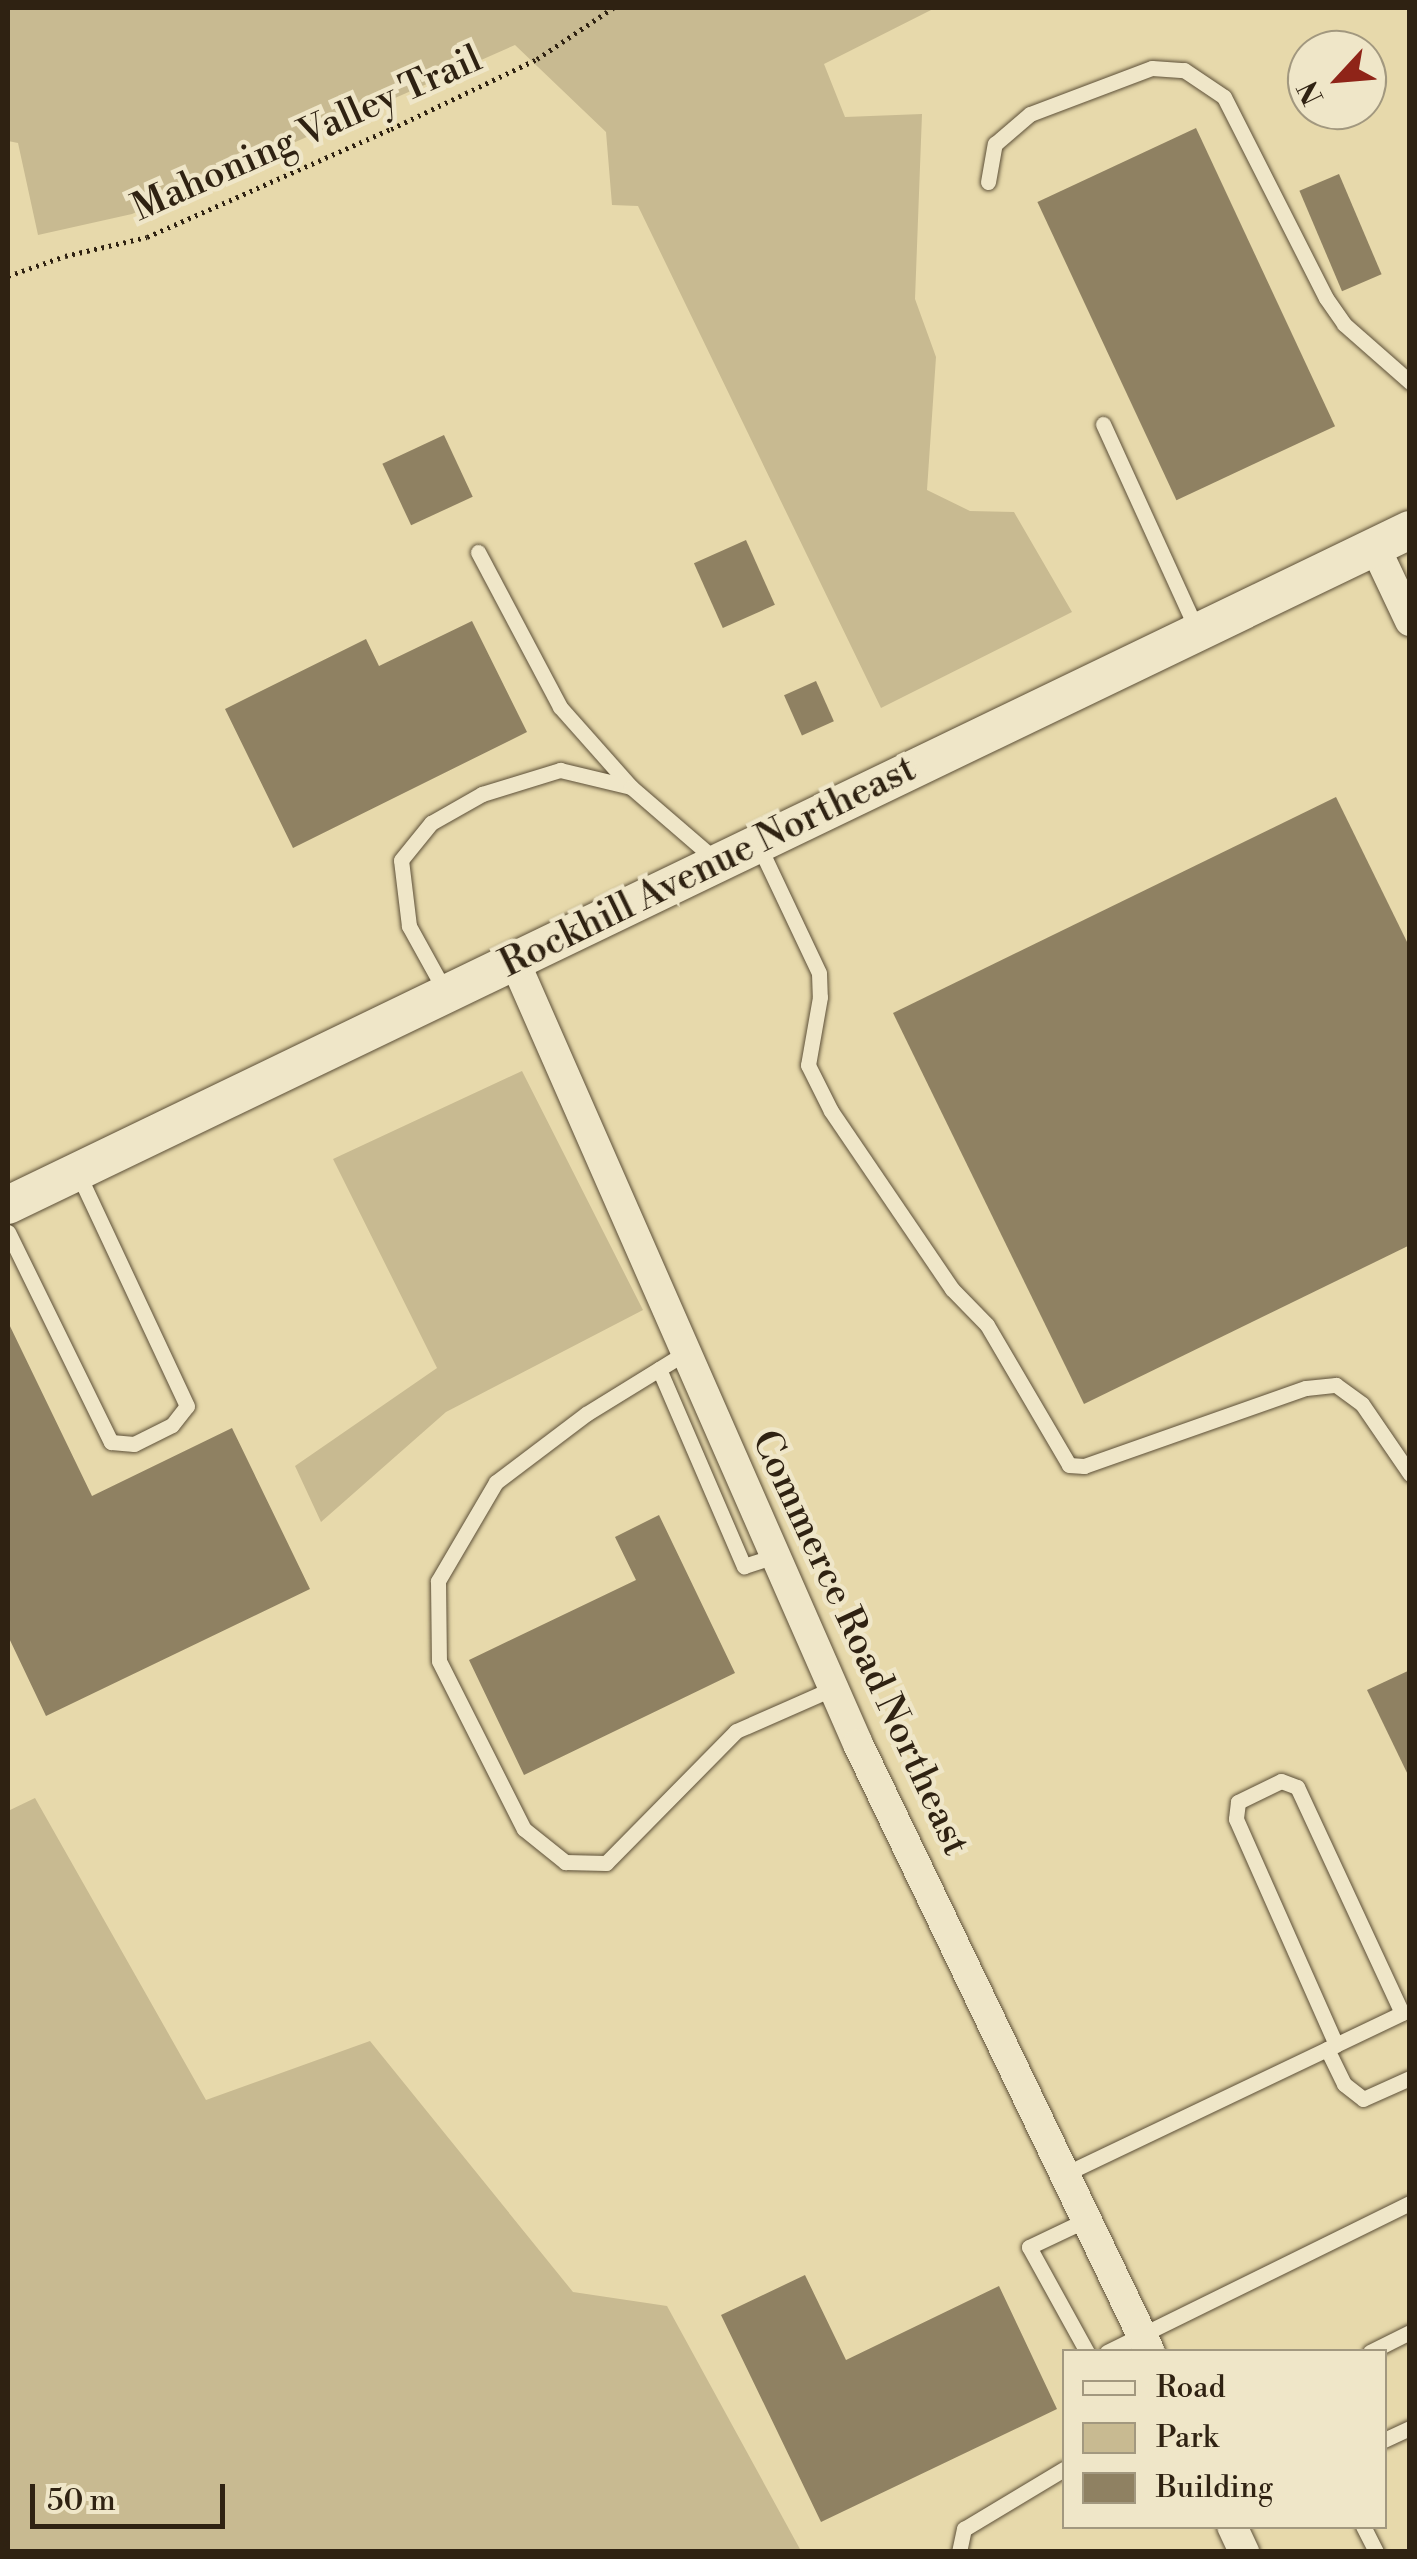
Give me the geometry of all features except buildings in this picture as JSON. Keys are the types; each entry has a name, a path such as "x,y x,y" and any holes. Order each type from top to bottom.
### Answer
{"street":[{"name":"Rockhill Avenue Northeast","path":"8,1206 1410,530"},
{"path":"1374,547 1410,621"},
{"name":"Commerce Road Northeast","path":"514,960 672,1361 775,1556 1146,2343"},
{"path":"1233,2529 1244,2552"}],"lane":[{"path":"988,182 995,144 1030,114 1152,68 1184,70 1224,97 1326,298 1344,324 1410,382"},
{"path":"1103,424 1198,632"},
{"path":"478,552 560,707 631,787 718,862"},
{"path":"446,992 409,926 401,860 430,823 482,794 560,770 631,787"},
{"path":"758,843 818,973 820,997 808,1064 831,1112 952,1288 986,1325 1069,1465 1084,1466 1306,1388 1336,1385 1362,1404 1410,1474"},
{"path":"8,1232 111,1442 134,1444 172,1426 187,1406 77,1172"},
{"path":"672,1361 586,1414 496,1482 438,1581 439,1661 524,1828 564,1862 606,1863 736,1732 834,1688"},
{"path":"1067,2173 1331,2047 1406,2012 1296,1787 1281,1781 1238,1802 1236,1819 1331,2047 1344,2084 1363,2099 1410,2078"},
{"path":"1120,2349 1146,2343 1410,2203"},
{"path":"1084,2349 1028,2247 1088,2219"},
{"path":"1376,2349 1410,2332"},
{"path":"958,2552 964,2528 1062,2470"},
{"path":"1364,2529 1376,2552"}],"path":[{"name":"Mahoning Valley Trail","path":"8,276 65,256 147,237 483,88 537,60 613,8"}],"green space":[{"path":"8,8 935,8 824,64 845,117 922,114 915,299 936,357 927,490 970,511 1014,512 1072,612 881,708 638,206 612,205 606,132 515,45 132,214 38,235 18,143 8,141"},
{"path":"522,1071 643,1310 446,1412 321,1522 295,1466 437,1368 333,1159"},
{"path":"35,1798 206,2100 370,2041 573,2292 667,2306 801,2551 8,2551 8,1811"}]}
